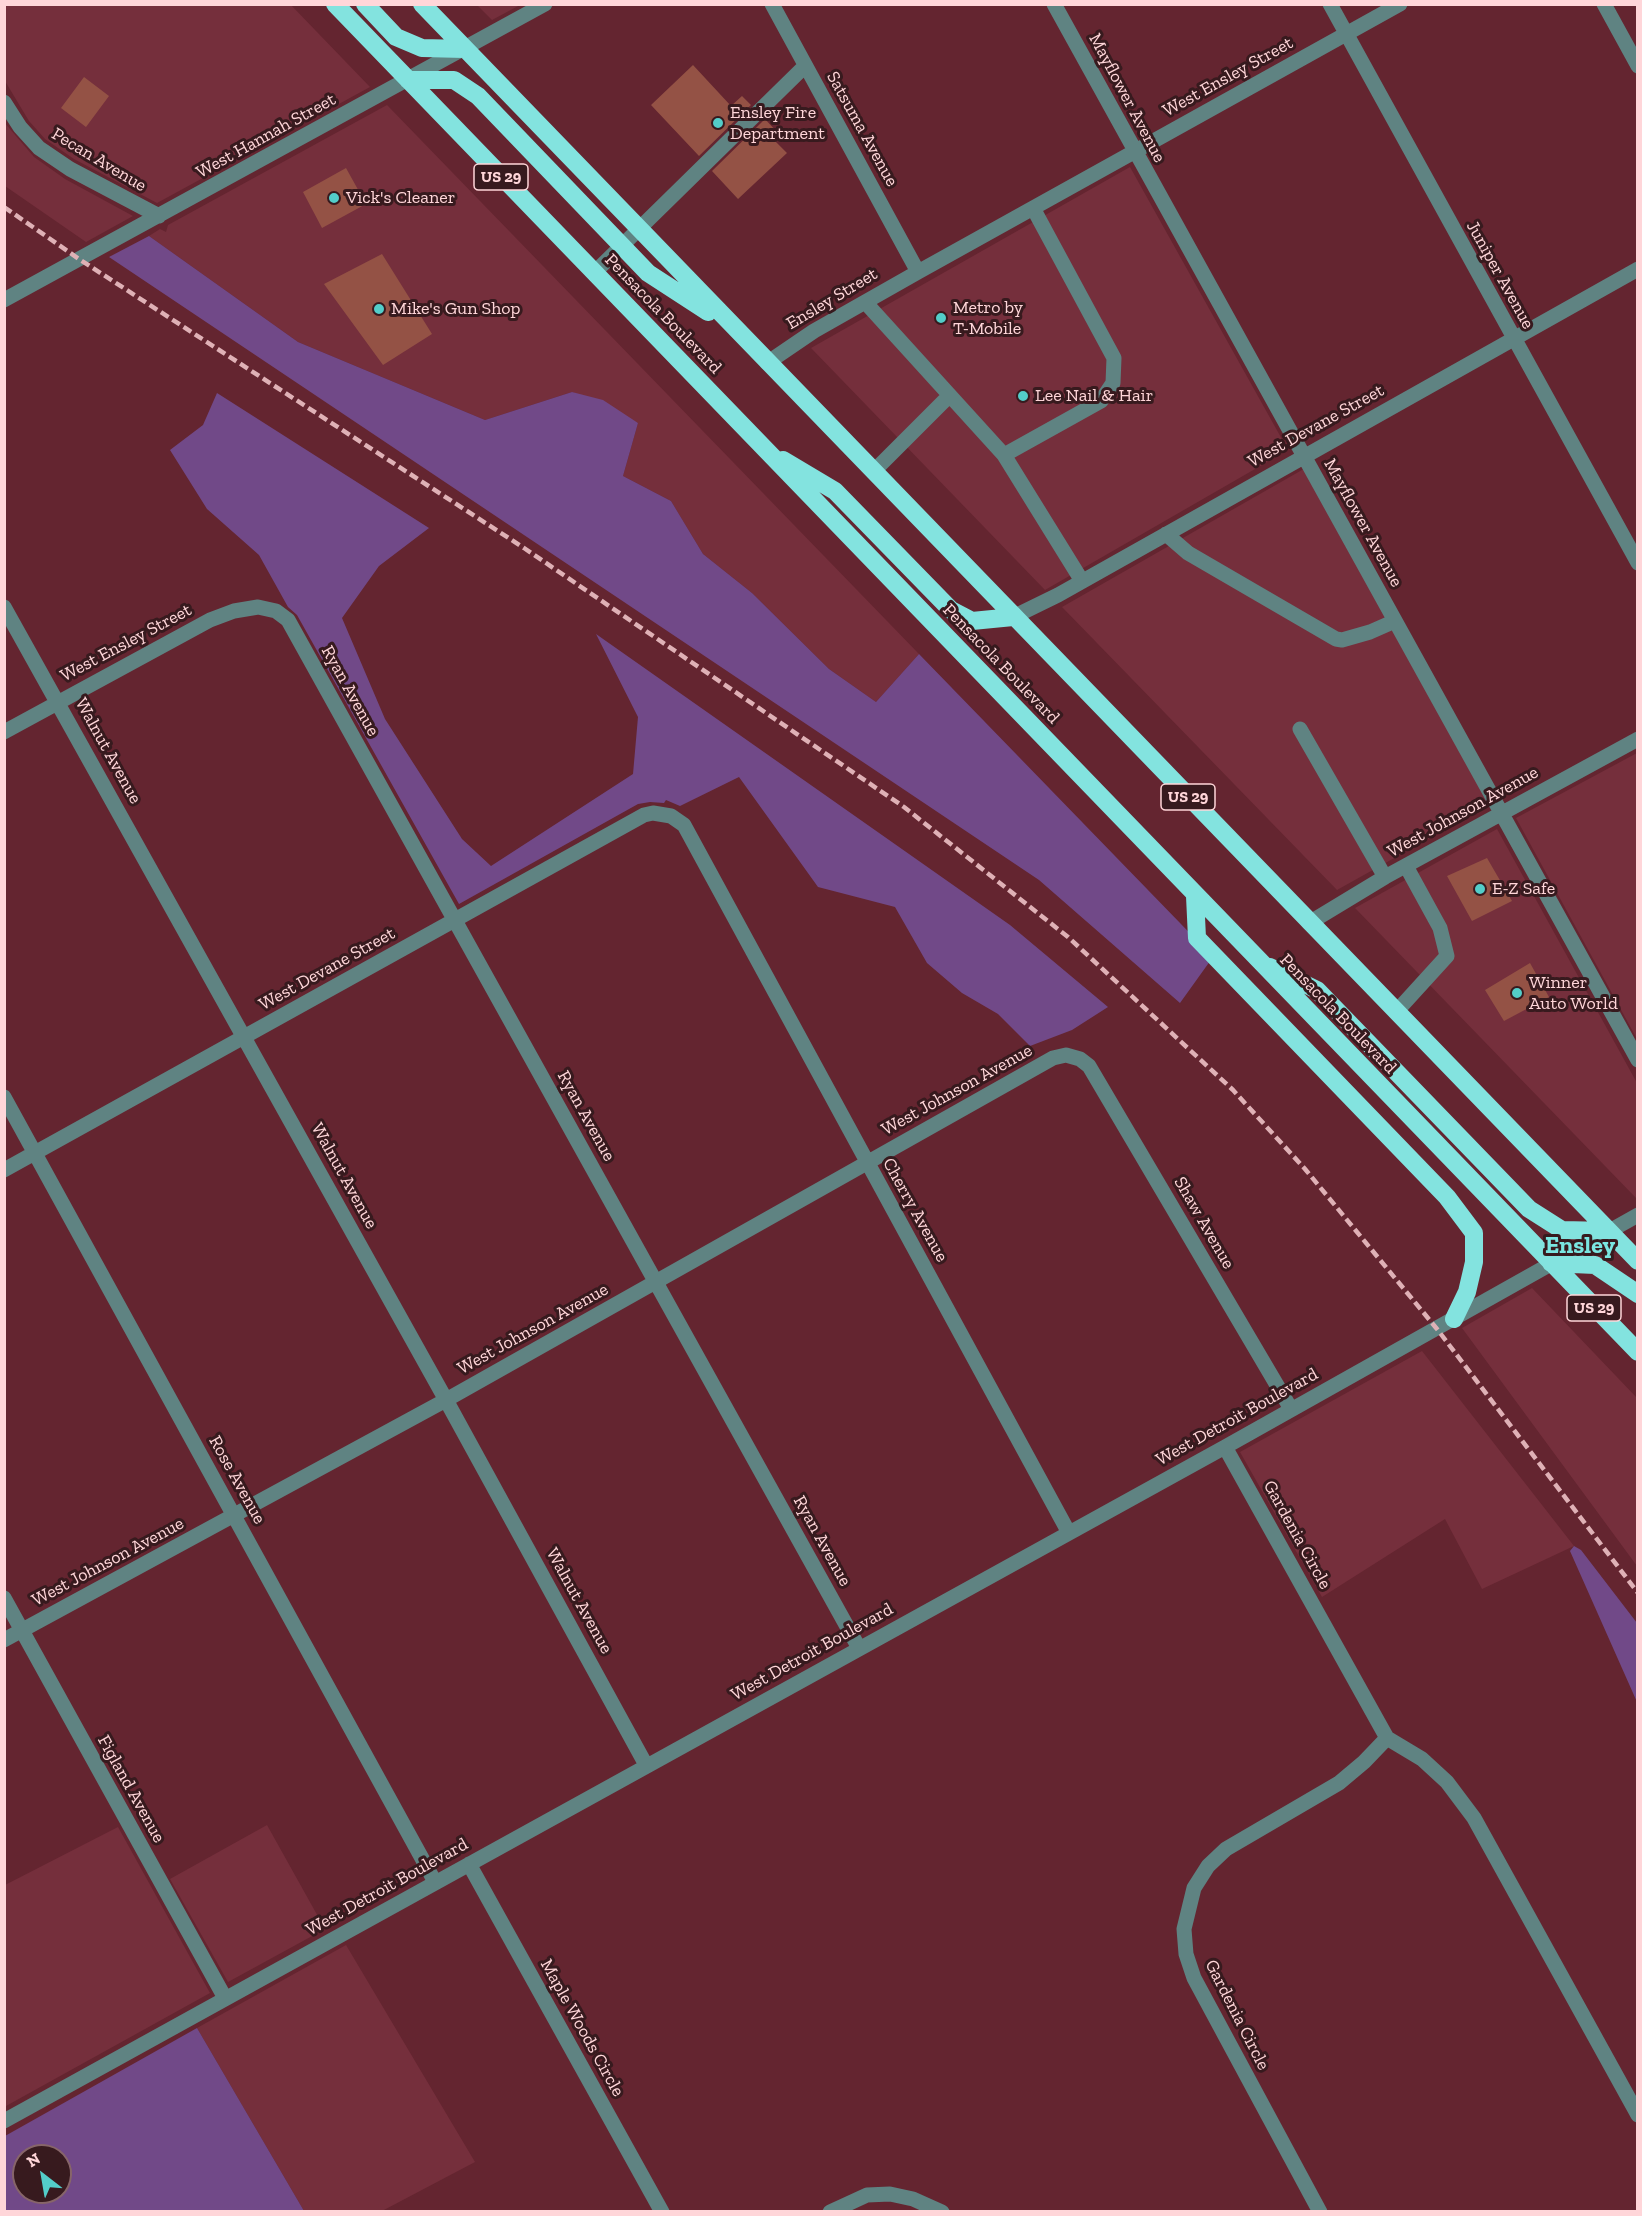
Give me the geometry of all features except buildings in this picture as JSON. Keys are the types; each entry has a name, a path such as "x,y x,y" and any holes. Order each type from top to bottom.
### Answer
{"highway":[{"name":"Pensacola Boulevard","path":"335,4 1257,961 1638,1352"},
{"path":"365,4 396,37 422,48 465,49"},
{"name":"US 29","path":"422,4 638,230 1638,1261"},
{"path":"408,80 454,80 478,96 648,273 735,330"},
{"path":"763,448 835,491 951,610 972,621 1013,617"},
{"path":"1195,896 1197,938 1446,1197 1474,1233 1474,1262 1467,1292 1454,1319"},
{"path":"1257,961 1317,990 1529,1209 1562,1230 1608,1231"},
{"path":"1551,1263 1596,1264 1638,1294"}],"street":[{"name":"West Hannah Street","path":"4,300 545,4"},
{"name":"Satsuma Avenue","path":"772,4 918,272"},
{"name":"Mayflower Avenue","path":"1054,4 1638,1060"},
{"name":"Juniper Avenue","path":"1330,4 1638,563"},
{"name":"West Ensley Street","path":"918,272 1400,4"},
{"path":"1604,4 1638,66"},
{"path":"594,273 805,66"},
{"name":"Pecan Avenue","path":"4,102 20,127 39,148 70,169 159,216"},
{"path":"1004,455 1101,401 1113,383 1114,358 1033,208"},
{"name":"West Devane Street","path":"1013,617 1082,581 1638,269"},
{"name":"Ensley Street","path":"767,363 918,272"},
{"path":"865,302 1004,455 1082,581"},
{"path":"873,472 949,396"},
{"path":"1166,534 1188,553 1336,639 1342,640 1370,632 1395,621"},
{"name":"Walnut Avenue","path":"4,607 446,1400 646,1765"},
{"name":"West Ensley Street","path":"4,732 210,620 234,611 258,607 272,609"},
{"name":"Ryan Avenue","path":"272,609 288,620 859,1648"},
{"path":"1300,729 1385,877"},
{"name":"West Johnson Avenue","path":"1309,922 1385,877 1638,739"},
{"name":"West Devane Street","path":"4,1170 644,815 671,816"},
{"name":"Cherry Avenue","path":"671,816 684,825 1069,1533"},
{"path":"1396,1012 1447,956 1440,928 1406,866"},
{"name":"West Johnson Avenue","path":"4,1640 446,1400 1053,1058 1066,1055 1080,1059"},
{"name":"Shaw Avenue","path":"1080,1059 1089,1066 1291,1409"},
{"name":"Rose Avenue","path":"4,1097 435,1882"},
{"name":"West Detroit Boulevard","path":"4,2121 1225,1447 1638,1215"},
{"name":"Gardenia Circle","path":"1225,1447 1387,1738 1422,1759 1447,1782 1474,1818 1638,2115"},
{"name":"Figland Avenue","path":"4,1598 225,1998"},
{"name":"Gardenia Circle","path":"1320,2211 1194,1978 1186,1954 1184,1929 1194,1888 1208,1866 1220,1855 1339,1783 1387,1738"},
{"name":"Maple Woods Circle","path":"469,1864 662,2211"},
{"path":"830,2211 867,2196 890,2194 913,2199 942,2211"}],"shaded area":[{"path":"290,4 370,87 157,203 74,159 45,139 29,121 5,81 5,5"},
{"path":"477,5 520,5 492,20"},
{"path":"387,105 919,654 876,702 829,669 752,593 703,554 671,501 623,476 638,423 572,392 485,420 298,342 149,236 160,229 166,232 168,225"},
{"path":"4,122 34,157 65,179 133,216 86,242 5,186"},
{"path":"1130,167 1288,450 1045,590 811,348"},
{"path":"149,236 298,342 485,420 572,392 603,400 638,423 623,476 671,501 703,554 752,593 829,669 876,702 919,654 1213,957 1180,1003 1039,880 109,257"},
{"path":"217,393 429,528 379,566 342,618 385,719 462,839 491,866 633,774 638,717 596,634 1010,925 1108,1007 1072,1030 1030,1046 998,1014 962,993 927,963 895,907 818,887 739,777 680,806 666,800 664,803 638,804 459,904 297,615 288,607 259,555 207,509 170,450 203,425"},
{"path":"1309,466 1500,799 1337,890 1062,607"},
{"path":"1637,753 1637,1039 1516,818"},
{"path":"1497,829 1637,1083 1637,1199 1355,908"},
{"path":"1532,1288 1637,1398 1637,1566 1462,1328"},
{"path":"1422,1351 1574,1546 1482,1589 1445,1519 1322,1597 1240,1452"},
{"path":"1574,1546 1581,1550 1637,1623 1637,1702 1570,1551"},
{"path":"267,1825 325,1929 228,1982 170,1879"},
{"path":"118,1827 210,1993 6,2106 5,1885"},
{"path":"346,1945 475,2162 382,2211 304,2211 197,2028"},
{"path":"197,2028 304,2211 5,2211 5,2136"}],"railway":[{"path":"4,207 79,259 524,548 904,807 1068,937 1233,1090 1305,1169 1437,1329 1638,1593"}],"place":[{"name":"Ensley Fire Department","path":"718,123"},
{"name":"Vick's Cleaner","path":"334,198"},
{"name":"Mike's Gun Shop","path":"379,309"},
{"name":"Metro by T-Mobile","path":"941,318"},
{"name":"Lee Nail & Hair","path":"1023,396"},
{"name":"E-Z Safe","path":"1480,889"},
{"name":"Winner Auto World","path":"1517,993"}],"district":[{"name":"Ensley","path":"1580,1246"}]}
